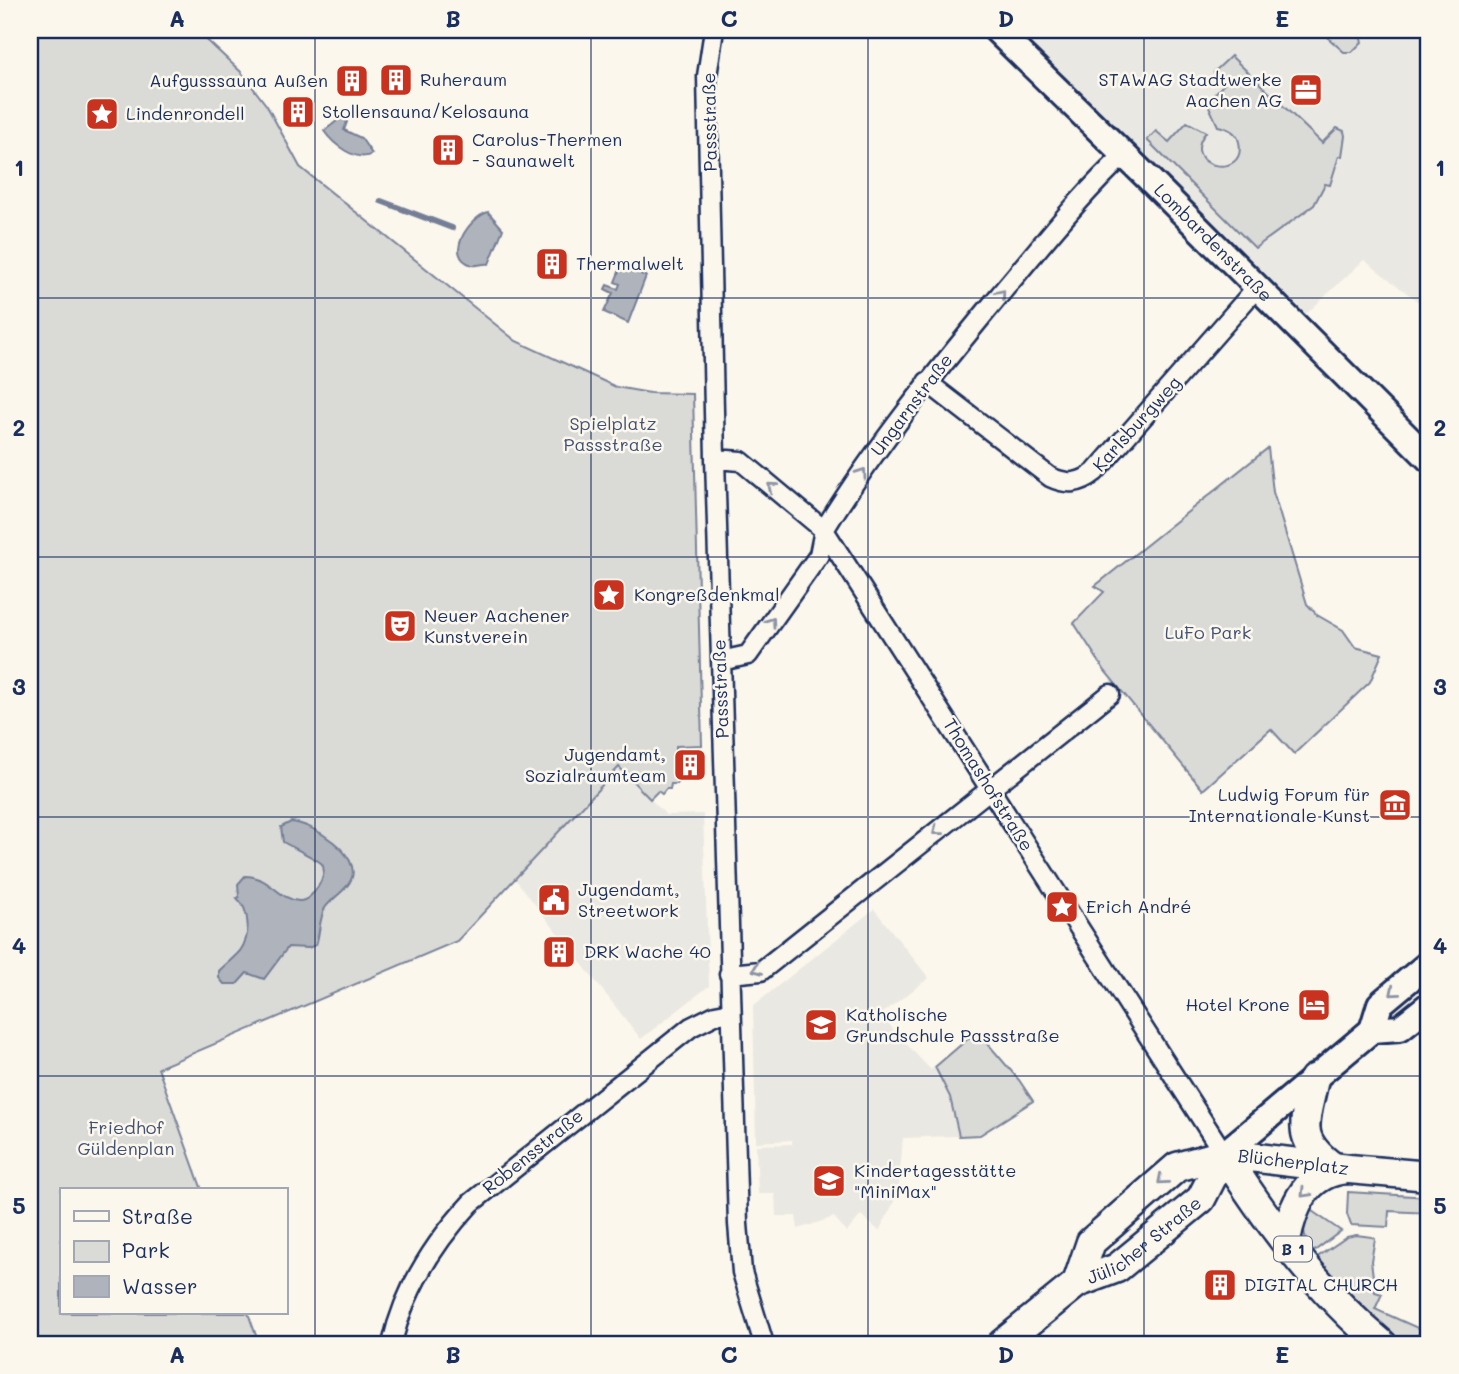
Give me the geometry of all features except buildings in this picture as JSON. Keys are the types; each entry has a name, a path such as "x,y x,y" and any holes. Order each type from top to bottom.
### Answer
{"main road":[{"path":"1314,1079 1304,1129 1308,1143 1315,1153 1341,1168"},
{"name":"Blücherplatz","path":"1224,1154 1429,1176"},
{"name":"Blücherplatz","path":"1224,1154 1286,1241 1343,1310 1376,1341"},
{"name":"Jülicher Straße","path":"1077,1283 1091,1242 1177,1167 1224,1154"},
{"name":"Jülicher Straße","path":"1002,1344 1077,1283 1117,1268 1201,1199 1224,1154"},
{"path":"1286,1241 1289,1221 1300,1196 1320,1178 1341,1168"}],"street":[{"name":"Passstraße","path":"714,30 707,76 729,974 739,1249 748,1298 764,1344"},
{"name":"Lombardenstraße","path":"996,30 1125,154 1429,459"},
{"name":"Ungarnstraße","path":"721,662 748,655 819,555 824,530 912,401 1060,224 1125,154"},
{"name":"Karlsburgweg","path":"927,382 1050,477 1073,483 1086,480 1258,286"},
{"name":"Thomashofstraße","path":"715,459 741,461 824,530 1224,1154"},
{"path":"729,974 761,971 1110,694"},
{"name":"Jülicher Straße","path":"1224,1154 1373,1030 1380,1004 1429,963"},
{"name":"Jülicher Straße","path":"1373,1030 1400,1028 1429,1005"},
{"name":"Robensstraße","path":"392,1344 411,1287 426,1258 446,1230 471,1203 691,1027 715,1015 731,1012"}],"shaded area":[{"path":"1017,30 1429,30 1429,310 1364,260 1306,314"},
{"path":"619,767 666,815 703,814 709,986 641,1039 515,879"},
{"name":"Katholische Grundschule Passstraße","path":"874,909 929,978 881,1014 896,1033 931,1070 977,1031 1033,1101 980,1135 903,1138 899,1185 879,1231 861,1215 847,1232 834,1217 798,1229 796,1216 776,1216 775,1194 758,1194 756,1145 792,1144 792,1140 756,1142 753,1006"}],"green space":[{"path":"30,30 196,30 241,72 267,106 300,167 516,341 616,387 650,393 693,394 702,745 676,746 677,784 671,784 670,789 666,789 662,794 658,791 650,799 619,767 457,941 158,1068 201,1188 60,1188 60,1314 248,1314 259,1344 30,1344"},
{"path":"1319,30 1358,30 1362,42 1352,52 1344,52"},
{"path":"1231,56 1322,143 1337,128 1344,131 1345,136 1342,156 1339,156 1330,185 1325,184 1314,205 1255,248 1147,140 1156,131 1169,142 1187,122 1206,132 1199,144 1200,154 1206,161 1215,165 1234,162 1239,154 1238,139 1232,131 1218,126 1207,102 1224,84 1214,72"},
{"name":"LuFo Park","path":"1268,448 1273,492 1307,604 1317,615 1343,630 1355,647 1382,654 1370,682 1294,754 1271,729 1203,790 1105,671 1074,623 1104,592 1095,586"},
{"path":"977,1031 1019,1080 1033,1101 980,1135 959,1136 950,1097 935,1067"},
{"path":"1348,1192 1429,1197 1429,1213 1389,1211 1388,1227 1351,1225 1347,1214"},
{"path":"1309,1209 1341,1231 1313,1252 1304,1232"},
{"path":"1356,1235 1375,1239 1371,1261 1375,1292 1382,1294 1375,1309 1420,1329 1416,1344 1396,1344 1313,1260 1347,1237"}],"water":[{"path":"342,117 347,122 344,130 361,138 372,154 352,154 328,136 324,131"},
{"path":"488,212 503,229 489,264 472,265 464,260 459,246 467,229"},
{"path":"621,267 646,276 628,323 604,312 613,293 605,289 607,285 618,289 620,284 615,282"},
{"path":"291,822 322,834 343,851 353,870 351,880 325,908 316,945 308,948 288,947 264,979 247,973 237,984 224,984 219,978 219,971 240,951 246,938 247,916 237,898 238,884 245,876 261,880 286,897 299,901 309,897 321,880 324,869 322,864 283,842 281,827"}],"waterway":[{"path":"381,201 452,228"}],"place":[{"name":"Ruheraum","path":"396,80"},
{"name":"Aufgusssauna Außen","path":"352,81"},
{"name":"STAWAG Stadtwerke Aachen AG","path":"1306,90"},
{"name":"Stollensauna/Kelosauna","path":"298,112"},
{"name":"Lindenrondell","path":"102,114"},
{"name":"Carolus-Thermen - Saunawelt","path":"448,150"},
{"name":"Thermalwelt","path":"552,264"},
{"name":"Kongreßdenkmal","path":"609,595"},
{"name":"Neuer Aachener Kunstverein","path":"400,626"},
{"name":"Jugendamt, Sozialraumteam","path":"690,765"},
{"name":"Ludwig Forum für Internationale Kunst","path":"1395,805"},
{"name":"Jugendamt, Streetwork","path":"554,900"},
{"name":"Erich André","path":"1062,907"},
{"name":"DRK Wache 40","path":"559,952"},
{"name":"Hotel Krone","path":"1314,1005"},
{"name":"Katholische Grundschule Passstraße","path":"821,1025"},
{"name":"Kindertagesstätte \"MiniMax\"","path":"829,1181"},
{"name":"DIGITAL CHURCH","path":"1220,1285"}],"park label":[{"name":"Spielplatz Passstraße","path":"613,434"},
{"name":"Friedhof Güldenplan","path":"126,1138"}]}
